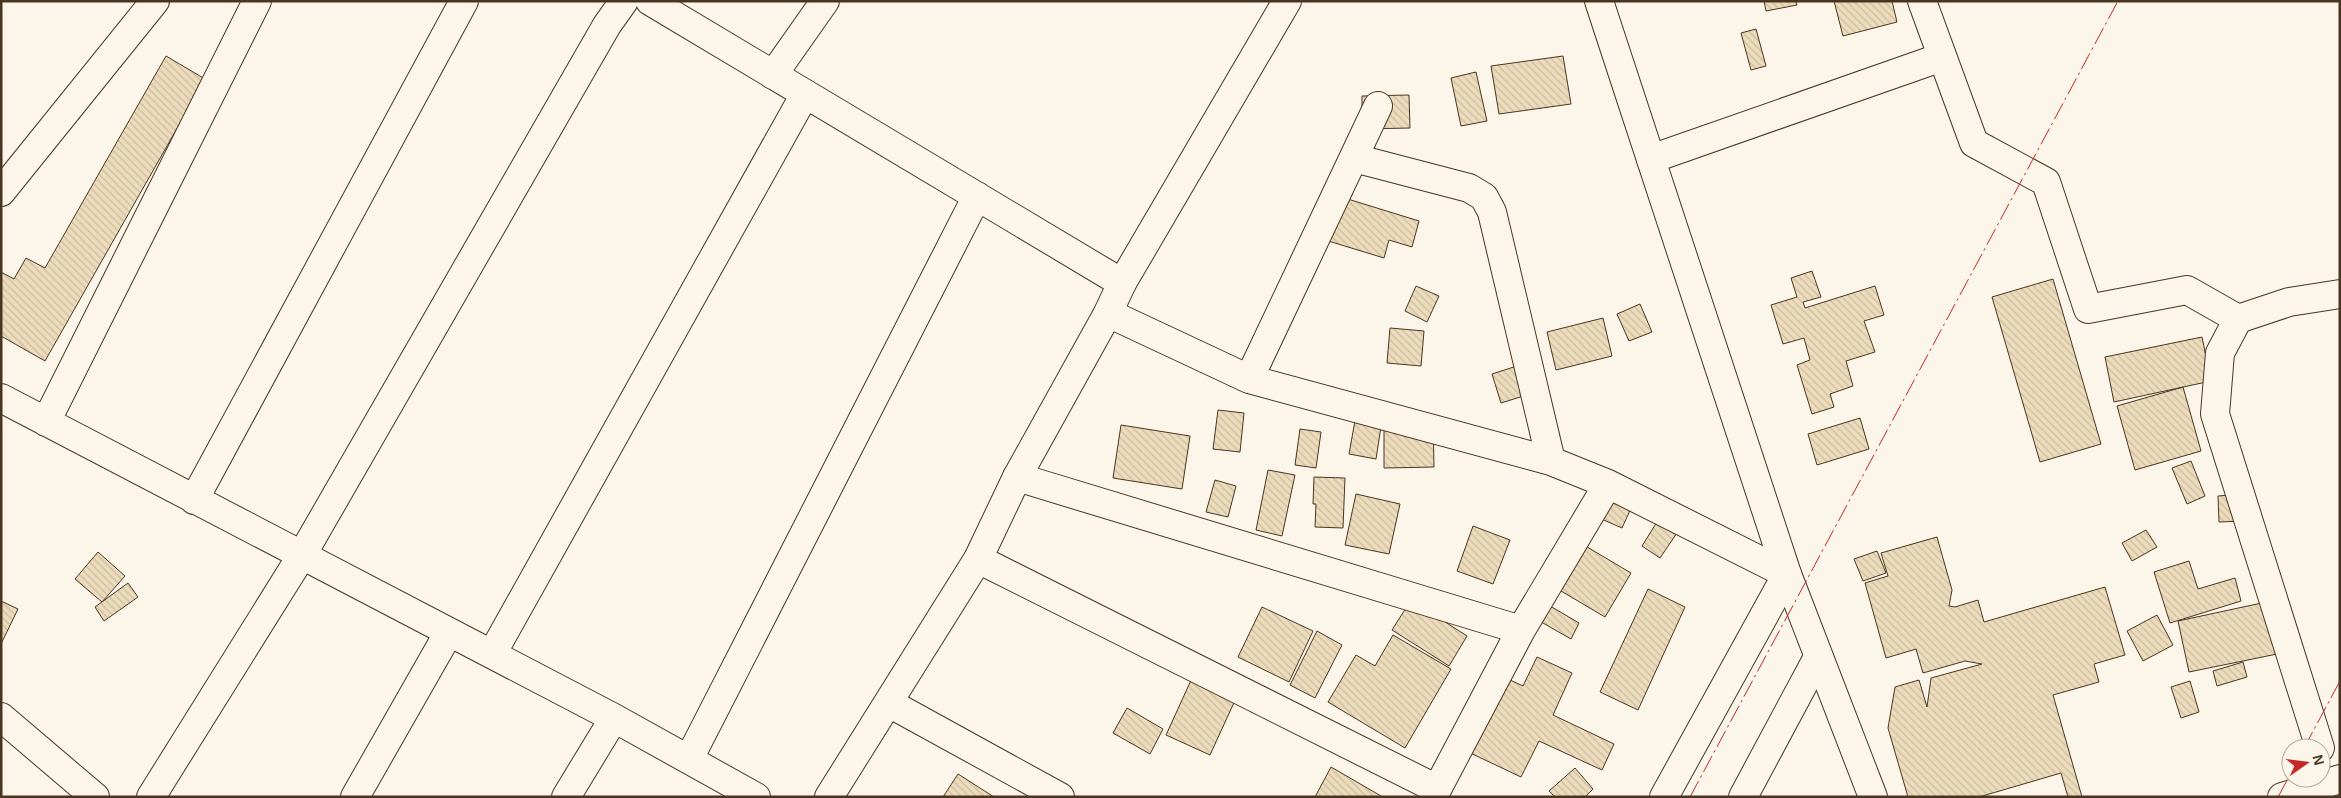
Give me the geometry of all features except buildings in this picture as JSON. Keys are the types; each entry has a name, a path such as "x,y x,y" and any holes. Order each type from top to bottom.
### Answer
{"street":[{"path":"1,192 155,1"},
{"path":"46,422 257,1"},
{"path":"194,500 464,1"},
{"path":"151,797 302,556 607,25 624,1"},
{"path":"650,1 1122,284"},
{"path":"773,75 825,1"},
{"path":"829,797 978,560 1017,477 1108,313 1122,284 1287,1"},
{"path":"1599,1 1788,574 1818,657 1874,797"},
{"path":"1922,1 1974,143 2046,182 2088,309 2187,290 2238,319"},
{"path":"1651,159 1942,57"},
{"path":"492,654 805,94"},
{"path":"1249,379 1378,106"},
{"path":"1354,158 1469,188 1484,197 1492,212 1551,462"},
{"path":"689,759 977,196"},
{"path":"2317,738 2215,414 2220,353 2238,319 2290,302 2340,294"},
{"path":"1108,313 1249,379 1551,462 1608,484 1788,574"},
{"path":"1,398 614,718 756,797"},
{"path":"1017,477 1521,630"},
{"path":"978,560 1435,793 1521,630 1608,484"},
{"path":"1664,797 1788,574"},
{"path":"355,797 449,632"},
{"path":"1743,797 1818,657"},
{"path":"888,703 1060,797"},
{"path":"1,717 95,797"},
{"path":"566,797 614,718"},
{"path":"2282,797 2335,780"}],"power":[{"path":"1690,797 2118,1"},
{"path":"2309,738 2340,681"},
{"path":"2278,797 2283,788"}]}
